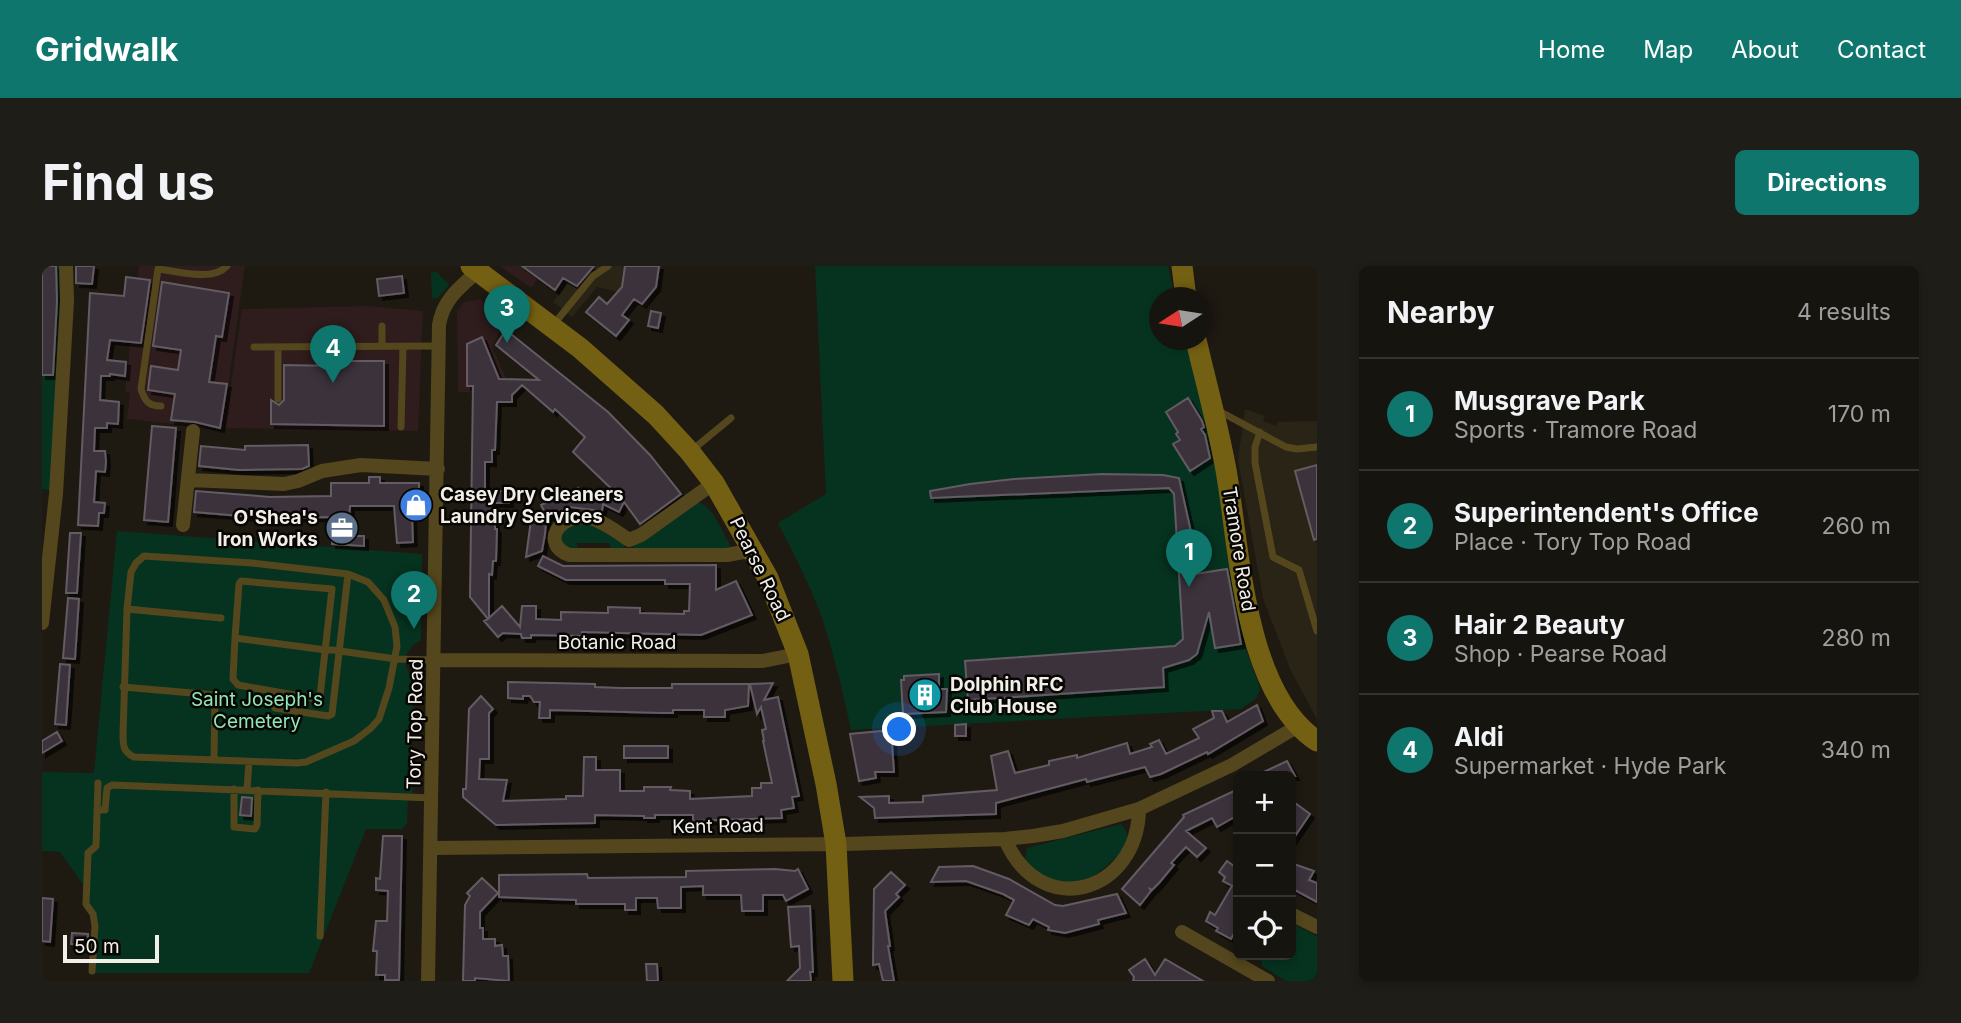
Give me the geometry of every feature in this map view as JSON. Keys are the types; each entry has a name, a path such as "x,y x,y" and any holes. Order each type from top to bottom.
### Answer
{"street":[{"path":"42,623 44,571 52,524 67,308 66,266"},
{"path":"1182,266 1185,287"},
{"name":"Pearse Road","path":"474,269 552,326 631,391 690,452 714,483 752,548 778,600 798,654 822,763 836,844 843,981"},
{"name":"Tory Top Road","path":"428,981 439,324 444,305 474,269"},
{"name":"Tramore Road","path":"1198,350 1226,472 1256,643 1276,698 1298,726 1317,741"},
{"path":"183,525 193,430"},
{"path":"188,480 284,484 322,471 361,465 438,469"},
{"path":"629,540 641,535 714,483"},
{"path":"629,540 601,523 582,517 561,523 556,532 557,546 569,555 727,555 752,548"},
{"path":"629,540 629,555"},
{"name":"Botanic Road","path":"435,660 763,661 798,654"},
{"name":"Kent Road","path":"432,848 836,844 1005,839 1063,831 1139,809 1232,765 1298,726"},
{"path":"1005,839 1023,868 1037,880 1063,890 1081,887 1108,875 1129,854 1138,827 1139,809"},
{"path":"1296,917 1317,928"},
{"path":"1182,932 1233,954"},
{"path":"1246,960 1268,981"}],"lane":[{"path":"161,406 150,405 141,389 159,270 206,274 223,270 227,266"},
{"path":"552,326 593,276 608,266"},
{"path":"382,326 382,346"},
{"path":"401,426 403,346"},
{"path":"254,347 439,346"},
{"path":"278,348 278,399"},
{"path":"1212,407 1286,447 1317,447"},
{"path":"690,452 731,418"},
{"path":"1260,432 1255,447 1255,463 1273,557 1299,570 1317,631"},
{"path":"149,556 251,563 348,574 368,582 384,600 397,635 396,659 379,719 362,736 306,762 249,762 129,755 123,746 123,687 127,609 133,566 139,559 149,556"},
{"path":"275,708 328,716 332,714 348,574"},
{"path":"242,581 332,589 320,696 315,700 238,685 233,679 235,638 239,584 242,581"},
{"path":"127,609 221,618"},
{"path":"235,638 396,659 435,660"},
{"path":"123,687 215,695 214,759"},
{"path":"247,789 249,762"},
{"path":"92,971 95,926 93,914 86,904 88,853 96,846 98,783"},
{"path":"97,810 105,810 107,788 111,785 433,798"},
{"path":"234,789 234,827 255,829 258,790"},
{"path":"320,936 326,792"}],"shaded area":[{"path":"139,266 245,266 222,429 127,419 130,393 125,392"},
{"path":"500,266 547,266 531,288"},
{"path":"580,266 662,266 646,308 619,292 597,287 572,317 553,302"},
{"path":"479,299 506,317 492,347 510,387 509,394 458,392 457,311 464,302"},
{"path":"367,306 423,311 418,431 225,428 242,309"},
{"path":"1245,409 1265,416 1263,421 1276,426 1278,422 1317,421 1317,719 1290,669 1263,598 1238,460"}],"green space":[{"path":"42,266 63,266 51,490 42,489"},
{"path":"815,266 1168,266 1173,287 1149,287 1149,350 1188,350 1214,457 1243,641 1260,688 1257,698 1241,709 851,730 822,618 778,523 826,494"},
{"path":"431,272 437,272 449,285 438,298 432,298"},
{"path":"697,502 703,504 716,518 730,546 727,552 633,549 633,545"},
{"path":"583,520 624,543 624,548 612,552 609,543 576,543 579,551 571,552 560,540 563,528"},
{"name":"Saint Joseph's Cemetery","path":"117,531 422,554 421,640 413,645 406,655 406,667 415,683 407,777 413,778 412,800 408,800 407,823 402,829 366,829 309,973 89,973 93,916 85,887 60,852 42,851 42,772 94,773"},
{"path":"1121,824 1127,833 1127,845 1104,869 1085,881 1063,884 1052,881 1025,861 1027,848"},
{"path":"1296,926 1317,936 1317,981 1286,981 1262,966 1261,960 1296,960"}],"building":[{"path":"42,266 56,266 53,375 42,375"},
{"path":"76,266 94,266 92,284 76,283"},
{"path":"522,266 594,266 577,286 563,278 555,290"},
{"path":"625,266 659,266 656,287 642,304 634,299 622,315 629,320 616,336 586,312 599,297 607,304 622,287"},
{"path":"402,276 404,293 379,296 377,279"},
{"path":"126,277 150,280 141,343 110,340 107,360 126,362 125,376 101,376 100,400 119,402 118,424 107,423 107,428 95,428 94,451 105,451 106,462 105,472 96,471 94,502 105,503 104,513 99,513 98,526 78,525 90,293 124,296"},
{"path":"162,282 229,293 222,337 216,336 209,382 227,384 220,428 171,420 175,394 148,390 151,366 178,370 181,350 153,346"},
{"path":"651,311 661,313 658,328 648,326"},
{"path":"506,330 608,412 650,455 681,494 640,524 624,502 619,512 603,504 602,511 569,507 547,517 541,505 578,488 578,493 621,498 573,452 585,437 555,409 553,412 522,385 512,395 512,402 497,402 495,450 492,450 492,462 485,462 485,491 510,491 509,503 492,503 492,523 495,523 497,529 496,561 493,561 492,575 489,574 489,618 502,606 520,627 522,606 536,606 536,619 561,620 561,612 608,613 608,607 640,608 640,613 684,614 684,611 689,611 690,584 665,584 665,580 566,580 538,566 543,556 563,566 716,565 716,590 736,581 752,615 701,635 582,632 582,636 531,635 531,638 522,638 521,634 503,633 498,637 484,621 488,619 470,597 473,386 467,386 467,344 482,337 499,379 539,380 496,345"},
{"path":"337,361 384,361 384,426 271,424 271,400 279,405 284,400 284,365 337,366"},
{"path":"1188,398 1202,421 1204,427 1201,429 1210,458 1190,471 1173,444 1180,440 1166,412"},
{"path":"152,426 176,428 168,522 144,520"},
{"path":"308,445 309,466 302,469 239,470 199,466 201,446 245,450 245,446"},
{"path":"1317,465 1317,539 1314,540 1295,471"},
{"path":"1102,474 1163,475 1179,478 1193,541 1195,574 1227,569 1241,644 1215,648 1209,612 1197,654 1189,660 1163,668 1164,687 968,700 965,661 1175,646 1183,639 1174,494 1169,488 931,498 930,491 1014,479"},
{"path":"369,477 380,477 380,483 419,483 419,498 412,516 413,542 397,543 394,506 350,506 348,536 364,536 364,546 332,544 333,517 265,518 194,512 196,491 270,497 331,496 331,483 369,483"},
{"path":"531,520 546,522 545,534 542,551 526,557"},
{"path":"70,533 81,533 77,593 66,593"},
{"path":"68,598 79,599 75,659 63,658"},
{"path":"60,664 70,665 66,725 55,724"},
{"name":"Dolphin RFC Club House","path":"939,674 939,689 947,689 946,712 903,714 901,680 904,680 904,676"},
{"path":"508,682 595,684 595,687 620,688 672,688 672,684 749,684 748,706 725,710 725,717 704,717 704,710 673,710 673,713 663,713 550,710 550,718 539,718 540,702 534,702 530,696 523,696 523,699 508,698"},
{"path":"773,683 764,700 778,697 799,796 792,797 794,808 781,810 782,818 693,821 693,815 655,815 655,818 644,818 595,815 595,823 496,825 463,797 463,789 466,789 469,709 481,696 493,709 489,713 489,759 480,759 479,779 507,780 503,801 583,796 584,757 596,757 596,770 620,770 620,791 644,791 644,787 671,787 670,790 690,791 690,799 752,796 752,788 761,788 761,783 772,783 763,741 762,730 766,729 761,707 757,714 750,684"},
{"path":"1257,705 1263,721 1208,754 1207,752 1161,774 1150,777 1145,767 1087,782 1086,779 996,803 996,814 875,818 874,808 860,797 889,796 889,803 923,802 923,796 997,790 991,756 1008,751 1015,773 1049,765 1049,761 1077,755 1077,758 1127,743 1130,754 1152,747 1150,744 1159,740 1166,754 1199,738 1193,729 1214,718 1212,711 1222,711 1227,722"},
{"path":"966,724 966,736 955,736 955,725"},
{"path":"891,730 894,772 875,772 876,778 859,781 850,734"},
{"path":"57,732 62,741 42,753 42,741"},
{"path":"624,746 668,746 668,758 624,758"},
{"path":"1287,761 1292,771 1266,771"},
{"path":"1233,791 1233,818 1217,827 1212,818 1186,831 1206,848 1197,857 1186,847 1171,863 1174,865 1159,883 1150,889 1140,905 1122,889 1183,815"},
{"path":"242,797 252,798 251,816 240,815"},
{"path":"1296,804 1310,814 1296,835"},
{"path":"383,836 402,836 399,980 385,980 385,975 376,975 377,951 373,951 376,921 387,921 388,891 376,890 376,878 380,879"},
{"path":"1227,861 1233,865 1231,939 1216,931 1218,928 1206,921 1210,912 1215,915 1232,886 1223,881 1225,877 1219,872"},
{"path":"1296,865 1314,871 1309,880 1317,883 1317,902 1296,891"},
{"path":"973,866 1009,879 1055,905 1063,906 1117,894 1126,913 1065,933 1048,930 1049,927 1033,919 1029,925 1006,915 1014,900 1003,894 966,881 931,882 939,867"},
{"path":"798,869 808,889 786,901 783,895 763,895 763,911 742,911 741,895 703,895 703,886 681,887 681,908 658,908 657,898 636,898 636,910 625,910 625,904 576,904 576,900 499,897 499,875 686,877 686,871"},
{"path":"891,872 905,885 896,894 899,897 885,911 894,981 883,981 879,964 873,965 874,889"},
{"path":"482,878 498,893 480,912 480,928 483,928 483,939 495,939 495,946 502,945 503,956 508,956 509,981 475,978 475,981 463,981 465,905 470,896 467,893"},
{"path":"42,898 53,899 50,942 42,941"},
{"path":"810,906 813,972 810,972 811,981 787,981 800,968 799,946 791,947 788,907"},
{"path":"72,933 88,934 88,945 71,944"},
{"path":"1145,959 1155,975 1165,959 1203,981 1133,981 1134,977 1129,970"},
{"path":"646,964 657,964 658,981 647,981"}],"place":[{"name":"Hair 2 Beauty","path":"507,343"},
{"name":"Aldi","path":"333,383"},
{"name":"Casey Dry Cleaners Laundry Services","path":"416,505"},
{"name":"O'Shea's Iron Works","path":"342,528"},
{"name":"Musgrave Park","path":"1189,587"},
{"name":"Superintendent's Office","path":"414,629"},
{"name":"Dolphin RFC Club House","path":"925,695"}]}
